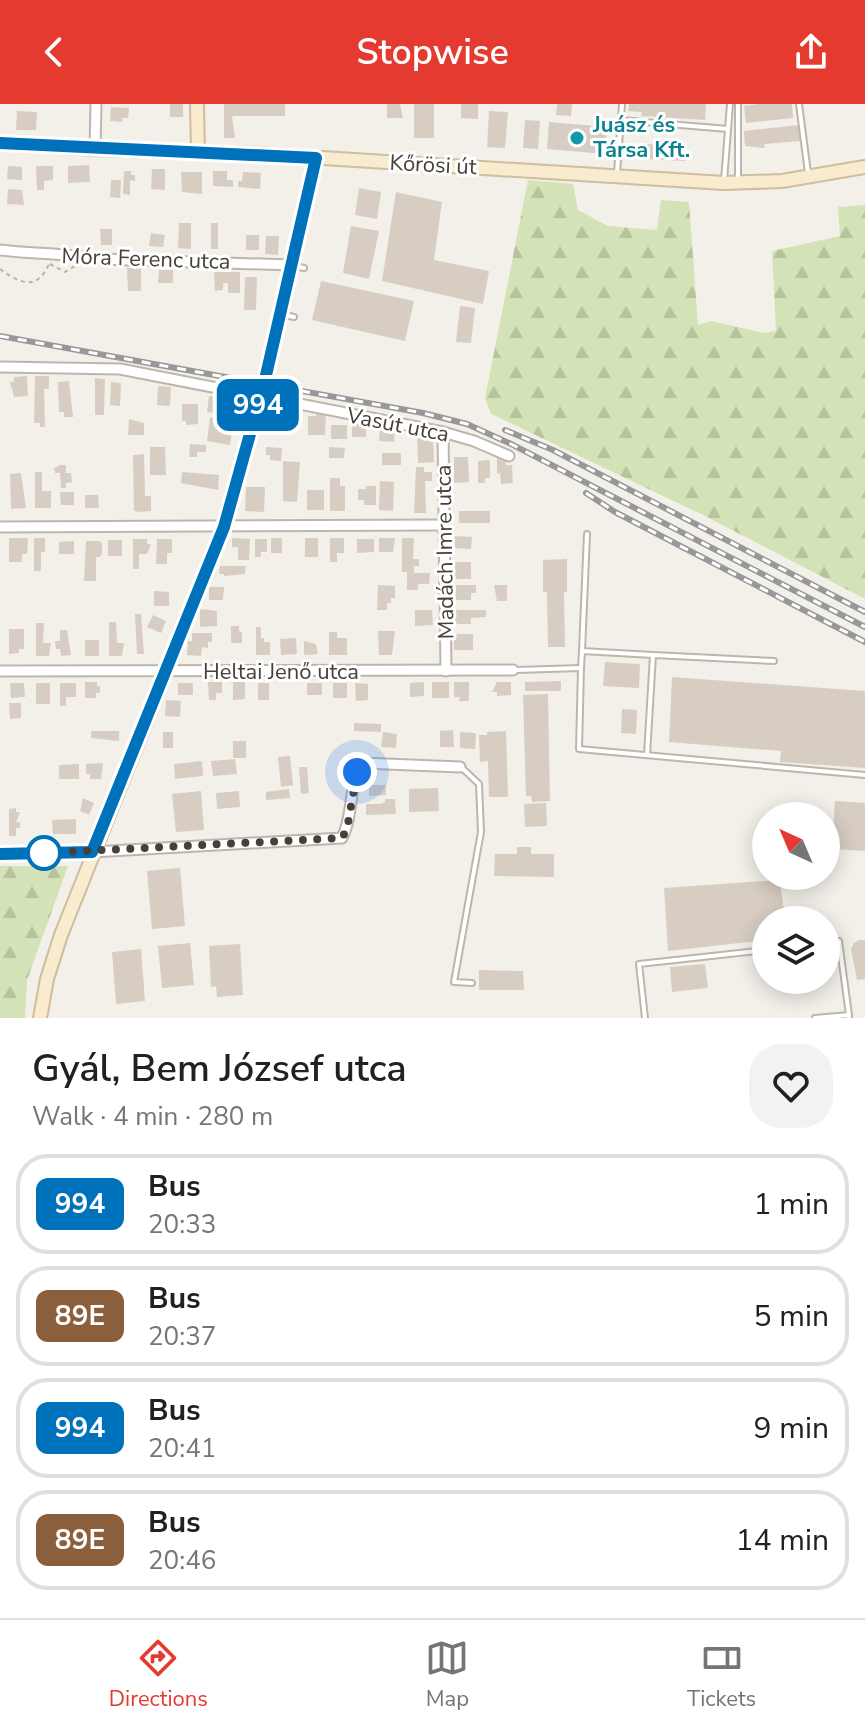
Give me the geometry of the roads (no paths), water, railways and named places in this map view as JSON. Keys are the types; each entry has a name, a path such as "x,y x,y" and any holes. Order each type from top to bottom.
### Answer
{"main road":[{"path":"197,104 198,152"},
{"name":"Kőrösi út","path":"0,143 316,158 724,183 782,181 865,167"},
{"path":"40,1018 54,956 92,852 224,527 261,396 280,313 298,267 316,158"},
{"path":"0,854 92,852"}],"street":[{"path":"95,149 96,104"},
{"name":"Móra Ferenc utca","path":"0,250 50,260 79,255 97,259 298,267"},
{"name":"Vasút utca","path":"0,367 120,369 443,432 509,456"},
{"name":"Madách Imre utca","path":"443,432 446,671"},
{"path":"0,527 445,525"},
{"name":"Heltai Jenő utca","path":"0,671 513,670"},
{"path":"92,852 342,838 347,829 357,772 362,763 460,767"}],"lane":[{"path":"617,176 622,104"},
{"path":"724,183 730,104"},
{"path":"738,104 738,183"},
{"path":"799,104 808,176"},
{"path":"621,120 728,129"},
{"path":"280,313 294,317"},
{"path":"587,534 579,749 865,775"},
{"path":"582,651 774,661"},
{"path":"647,755 653,655"},
{"path":"513,670 581,668"},
{"path":"460,767 479,784 481,832 454,982 472,983"},
{"path":"815,1018 849,1016 840,948"},
{"path":"645,1018 639,964 752,952"}],"railway":[{"path":"0,336 423,413 467,424 865,627"},
{"path":"505,430 553,450 865,612"},
{"path":"586,493 615,512 865,642"}],"place":[{"name":"Juász és Társa Kft.","path":"577,138"}]}
